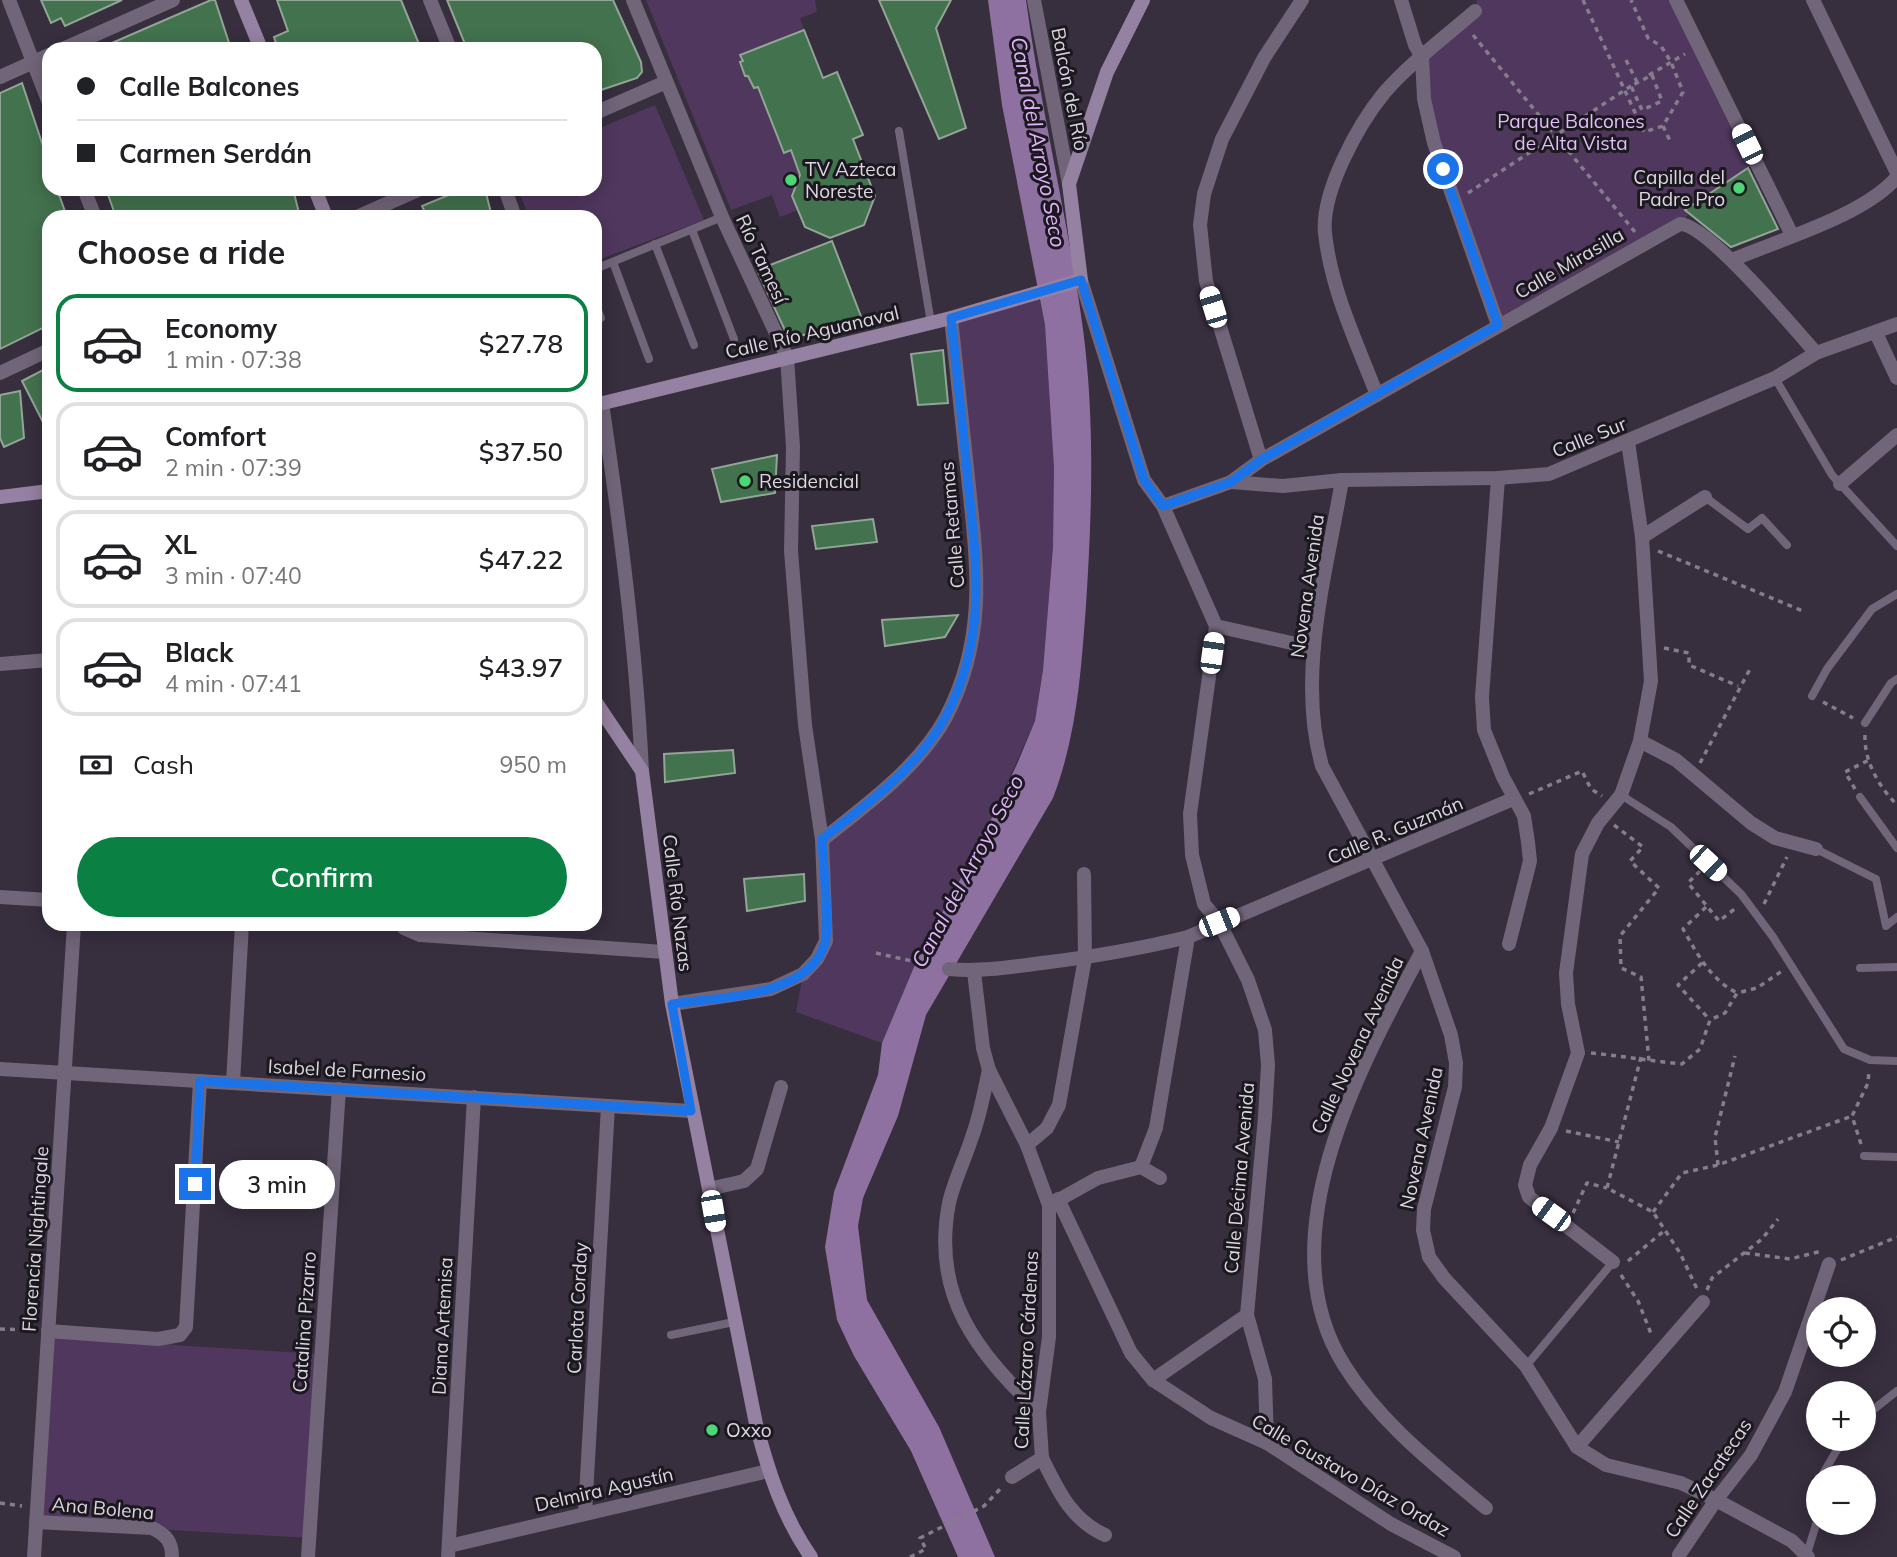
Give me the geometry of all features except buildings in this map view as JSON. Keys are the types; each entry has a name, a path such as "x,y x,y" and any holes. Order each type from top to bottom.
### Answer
{"street":[{"path":"9,0 42,87"},
{"path":"79,42 173,0"},
{"path":"241,0 258,42"},
{"path":"430,0 447,42"},
{"name":"Río Tamesí","path":"633,0 722,217 787,357 793,447 792,551 795,600 805,725 822,839 826,941 817,959 803,974 771,989 672,1004"},
{"name":"Balcón del Río","path":"1034,0 1069,184"},
{"path":"1143,0 1107,72 1069,184 1077,281 1144,480 1163,506 1216,626 1314,648"},
{"path":"1261,460 1206,281 1200,225 1205,194 1222,139 1264,58 1302,0"},
{"path":"1401,0 1415,45 1422,57 1422,88 1434,143 1498,325"},
{"path":"1676,0 1792,235"},
{"path":"1732,260 1856,209 1880,194 1897,175 1813,0"},
{"path":"1377,395 1334,276 1325,232 1329,197 1343,163 1378,103 1422,57 1475,11"},
{"path":"0,77 42,58"},
{"path":"602,110 666,82"},
{"path":"373,210 404,196"},
{"name":"Calle Mirasilla","path":"1163,506 1231,482 1261,460 1677,224 1691,225 1732,260 1816,353"},
{"name":"Calle Río Aguanaval","path":"602,403 951,318 1077,281"},
{"name":"Calle Retamas","path":"822,839 868,804 919,754 945,718 969,663 976,626 978,580 951,318"},
{"name":"Calle Sur","path":"1231,482 1283,486 1342,480 1497,478 1549,474 1775,378 1816,353 1897,324"},
{"path":"1876,333 1897,379"},
{"path":"0,373 42,353"},
{"name":"Calle Río Nazas","path":"602,421 621,530 638,691 642,771 664,952 691,1111 768,1471 798,1537 811,1557"},
{"path":"1840,484 1897,435"},
{"path":"1616,1266 1567,1224 1529,1198 1525,1185 1530,1165 1550,1128 1578,1053 1568,1003 1569,943 1582,855 1604,817 1618,800 1640,741 1651,681 1643,541 1628,442"},
{"path":"1497,478 1482,697 1484,730 1513,799 1524,816 1530,861 1509,944"},
{"name":"Novena Avenida","path":"1342,480 1314,648 1314,740 1322,766 1422,951 1451,1035 1456,1063 1455,1087 1424,1209 1423,1230 1429,1258 1444,1278 1526,1366 1577,1447 1606,1465 1681,1483 1766,1525 1807,1555"},
{"path":"0,497 42,492"},
{"path":"1643,541 1704,498"},
{"name":"Calle Décima Avenida","path":"1216,626 1190,814 1196,882 1204,904 1219,922 1248,980 1265,1030 1268,1065 1265,1117 1247,1315 1265,1379 1267,1443"},
{"path":"0,664 42,661"},
{"path":"602,711 642,771"},
{"path":"1640,741 1676,760 1751,823 1775,838 1815,849"},
{"name":"Calle R. Guzmán","path":"949,969 975,972 1085,958 1136,950 1188,937 1513,799"},
{"path":"1027,1145 1047,1128 1059,1105 1085,958 1084,874"},
{"path":"0,897 42,900"},
{"name":"Florencia Nightingale","path":"34,1557 74,931"},
{"path":"233,1083 242,931"},
{"path":"413,931 420,935 664,952"},
{"path":"1142,1167 1156,1128 1188,937"},
{"name":"Calle Novena Avenida","path":"1422,951 1388,1015 1342,1114 1324,1168 1314,1278 1321,1317 1344,1365 1376,1407 1413,1446 1486,1508"},
{"name":"Calle Lázaro Cárdenas","path":"975,972 983,1048 989,1070 1054,1202 1049,1337 1039,1412 1042,1458 1012,1478"},
{"name":"Isabel de Farnesio","path":"0,1069 691,1111"},
{"path":"989,1070 974,1133 949,1202 946,1247 950,1282 966,1329 1002,1376 1039,1412"},
{"path":"48,1331 158,1339 180,1335 186,1326 189,1313 200,1081"},
{"path":"709,1189 744,1181 757,1169 781,1087"},
{"name":"Catalina Pizarro","path":"308,1557 339,1090"},
{"name":"Diana Artemisa","path":"448,1551 474,1097"},
{"name":"Carlota Corday","path":"585,1513 608,1106"},
{"path":"1054,1202 1098,1178 1142,1167 1160,1178"},
{"name":"Calle Gustavo Díaz Ordaz","path":"1054,1202 1131,1353 1153,1380 1211,1419 1267,1443 1391,1524 1454,1557"},
{"name":"Calle Zacatecas","path":"1679,1555 1716,1500 1751,1455 1785,1392 1831,1263"},
{"path":"1577,1447 1703,1302"},
{"path":"1153,1380 1247,1315"},
{"path":"1042,1458 1069,1509 1086,1527 1105,1535"},
{"name":"Delmira Agustín","path":"448,1551 585,1513 768,1471"},
{"name":"Ana Bolena","path":"36,1522 152,1528 165,1534 172,1546 172,1557"}],"lane":[{"path":"900,131 931,323"},
{"path":"602,266 722,217"},
{"path":"692,230 734,339"},
{"path":"655,244 694,345"},
{"path":"613,262 649,359"},
{"path":"1775,378 1840,484 1897,546"},
{"path":"1704,498 1748,529 1762,518 1787,545"},
{"path":"1812,696 1827,669 1872,610 1897,594"},
{"path":"1865,723 1897,678"},
{"path":"1860,797 1897,848"},
{"path":"1618,800 1671,827 1746,901 1844,1049 1870,1060 1897,1061"},
{"path":"1815,849 1876,878 1886,926 1897,917"},
{"path":"1860,968 1897,967"},
{"path":"1864,1156 1897,1157"},
{"path":"1526,1366 1616,1266"},
{"path":"671,1335 734,1322"},
{"path":"1876,1408 1897,1391"},
{"path":"1807,1555 1813,1535"}],"path":[{"path":"1583,0 1644,132 1663,126 1683,92 1671,62 1661,46 1648,38 1631,0"},
{"path":"1473,35 1635,232"},
{"path":"1468,192 1692,49"},
{"path":"1626,60 1636,83"},
{"path":"1631,86 1642,110 1662,101 1652,75 1636,83"},
{"path":"1663,126 1670,141"},
{"path":"1643,541 1803,611"},
{"path":"1649,644 1689,653 1689,665 1739,686"},
{"path":"1694,774 1750,669"},
{"path":"1812,696 1865,723 1865,750 1869,761 1877,779 1897,805"},
{"path":"1860,797 1845,772 1869,761"},
{"path":"1513,799 1582,771 1591,789 1618,800"},
{"path":"1604,817 1643,847 1630,861 1659,888 1620,936 1621,968 1641,976 1649,1061"},
{"path":"1757,916 1793,843"},
{"path":"1708,863 1688,883 1719,921 1746,901"},
{"path":"1706,907 1683,929 1702,963 1722,985 1737,993 1758,988 1790,966"},
{"path":"876,953 949,969"},
{"path":"1702,963 1678,985 1710,1020"},
{"path":"1578,1053 1641,1057 1649,1061 1682,1064 1700,1049 1710,1020 1725,1013 1737,993"},
{"path":"1718,1165 1715,1136 1735,1056"},
{"path":"1607,1188 1641,1057"},
{"path":"1864,1156 1852,1116 1868,1083 1870,1060"},
{"path":"1653,1212 1682,1173 1718,1165 1852,1116"},
{"path":"1550,1128 1619,1142"},
{"path":"1567,1224 1587,1183 1607,1188 1653,1212 1680,1253 1703,1302"},
{"path":"1703,1302 1712,1278 1762,1239 1779,1219"},
{"path":"1660,1354 1638,1301 1616,1266 1665,1230"},
{"path":"1745,1253 1790,1259 1821,1250 1831,1263 1897,1237"},
{"path":"0,1328 48,1331"},
{"path":"910,1557 926,1549 920,1538 984,1506 1012,1478"}],"green space":[{"path":"646,0 815,0 817,12 800,18 804,30 740,55 745,76 748,76 754,88 758,87 770,121 775,120 784,153 791,150 800,175 792,196 798,210 780,217 772,195 731,210"},
{"name":"Parque Balcones de Alta Vista","path":"1477,0 1669,0 1750,167 1677,224 1498,325 1434,143 1422,57 1475,11"},
{"path":"655,105 704,220 602,258 602,210 526,210 521,196 602,196 602,127"},
{"path":"1038,293 1045,325 1054,468 1053,547 1043,670 1035,721 979,845 919,955 882,1043 796,1012 803,974 826,941 822,840 868,804 945,718 976,626 951,318"},
{"path":"48,1331 186,1346 322,1354 309,1538 36,1522"}],"water":[{"name":"Canal del Arroyo Seco","path":"988,0 1026,0 1083,329 1091,432 1091,502 1080,679 1073,727 1061,774 1053,798 926,1015 898,1116 863,1198 858,1226 867,1300 939,1427 995,1557 958,1557 911,1451 854,1356 837,1320 825,1247 834,1192 878,1075 882,1043 919,955 979,845 1017,764 1035,721 1043,670 1053,547 1054,468 1045,325 1002,105"}],"place":[{"name":"TV Azteca Noreste","path":"791,180"},
{"name":"Capilla del Padre Pro","path":"1739,188"},
{"name":"Residencial","path":"745,481"},
{"name":"Oxxo","path":"712,1430"}],"route":[{"path":"195,1184 200,1081 691,1111 672,1004 771,989 803,974 817,959 826,941 822,839 868,804 919,754 945,718 969,663 976,626 978,580 951,318 1081,280 1144,480 1163,506 1231,482 1261,460 1498,325 1443,169"}]}
